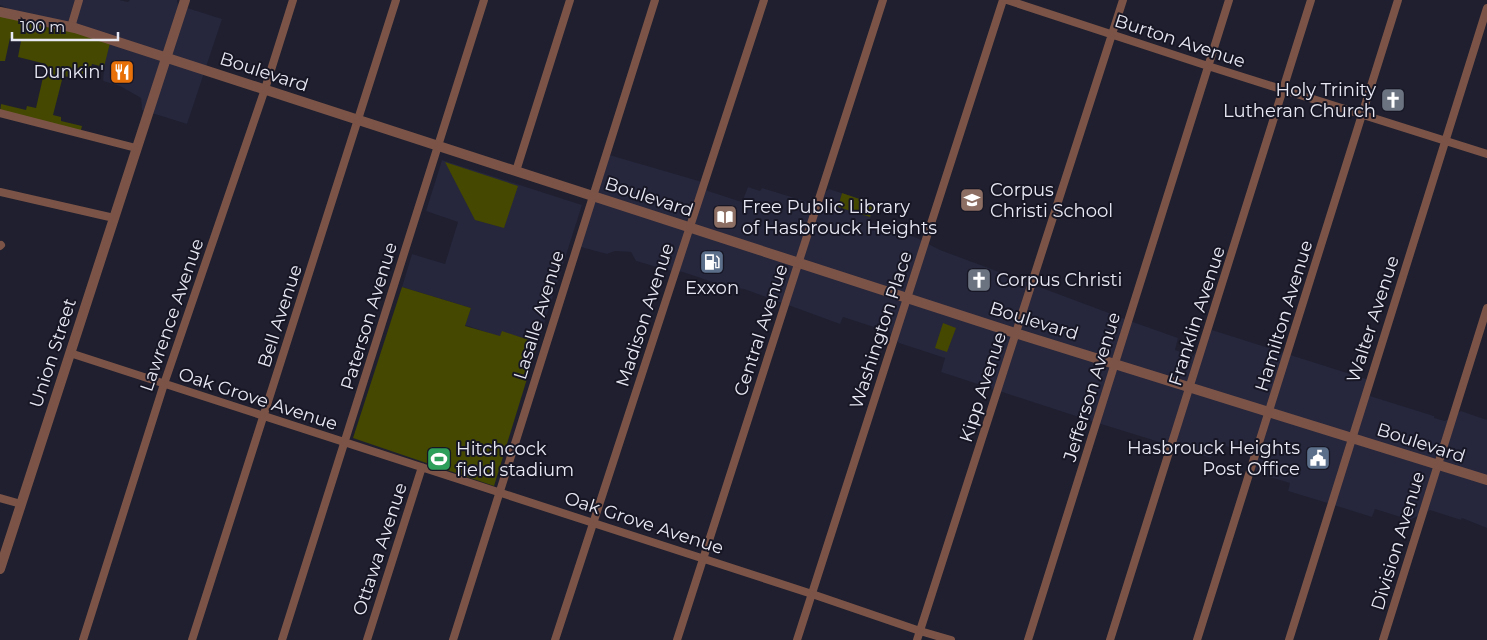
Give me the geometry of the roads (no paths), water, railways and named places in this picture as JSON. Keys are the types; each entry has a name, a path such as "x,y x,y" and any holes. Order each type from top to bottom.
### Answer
{"street":[{"path":"71,27 80,0"},
{"name":"Union Street","path":"0,565 185,0"},
{"name":"Lawrence Avenue","path":"83,640 164,384 265,89 293,0"},
{"name":"Bell Avenue","path":"192,640 396,0"},
{"name":"Paterson Avenue","path":"282,640 346,443 484,0"},
{"path":"516,171 570,0"},
{"name":"Lasalle Avenue","path":"453,640 655,0"},
{"name":"Madison Avenue","path":"555,640 764,0"},
{"name":"Central Avenue","path":"677,640 883,0"},
{"name":"Burton Avenue","path":"1005,0 1114,30 1208,66 1487,154"},
{"name":"Washington Place","path":"797,640 1005,0"},
{"name":"Kipp Avenue","path":"917,640 1123,0"},
{"name":"Jefferson Avenue","path":"1028,640 1229,0"},
{"name":"Franklin Avenue","path":"1110,640 1311,0"},
{"name":"Hamilton Avenue","path":"1197,640 1398,0"},
{"name":"Walter Avenue","path":"1289,640 1487,8"},
{"name":"Boulevard","path":"0,12 71,27 1015,333 1487,480"},
{"path":"0,113 136,148"},
{"path":"0,192 114,218"},
{"name":"Division Avenue","path":"1383,640 1487,308"},
{"name":"Oak Grove Avenue","path":"70,353 951,640"},
{"name":"Ottawa Avenue","path":"367,640 422,467"},
{"path":"0,498 21,504"}],"place":[{"name":"Dunkin'","path":"122,72"},
{"name":"Holy Trinity Lutheran Church","path":"1393,100"},
{"name":"Corpus Christi School","path":"972,200"},
{"name":"Free Public Library of Hasbrouck Heights","path":"725,217"},
{"name":"Exxon","path":"712,262"},
{"name":"Corpus Christi","path":"979,280"},
{"name":"Hasbrouck Heights Post Office","path":"1318,458"},
{"name":"Hitchcock field stadium","path":"439,459"}]}
